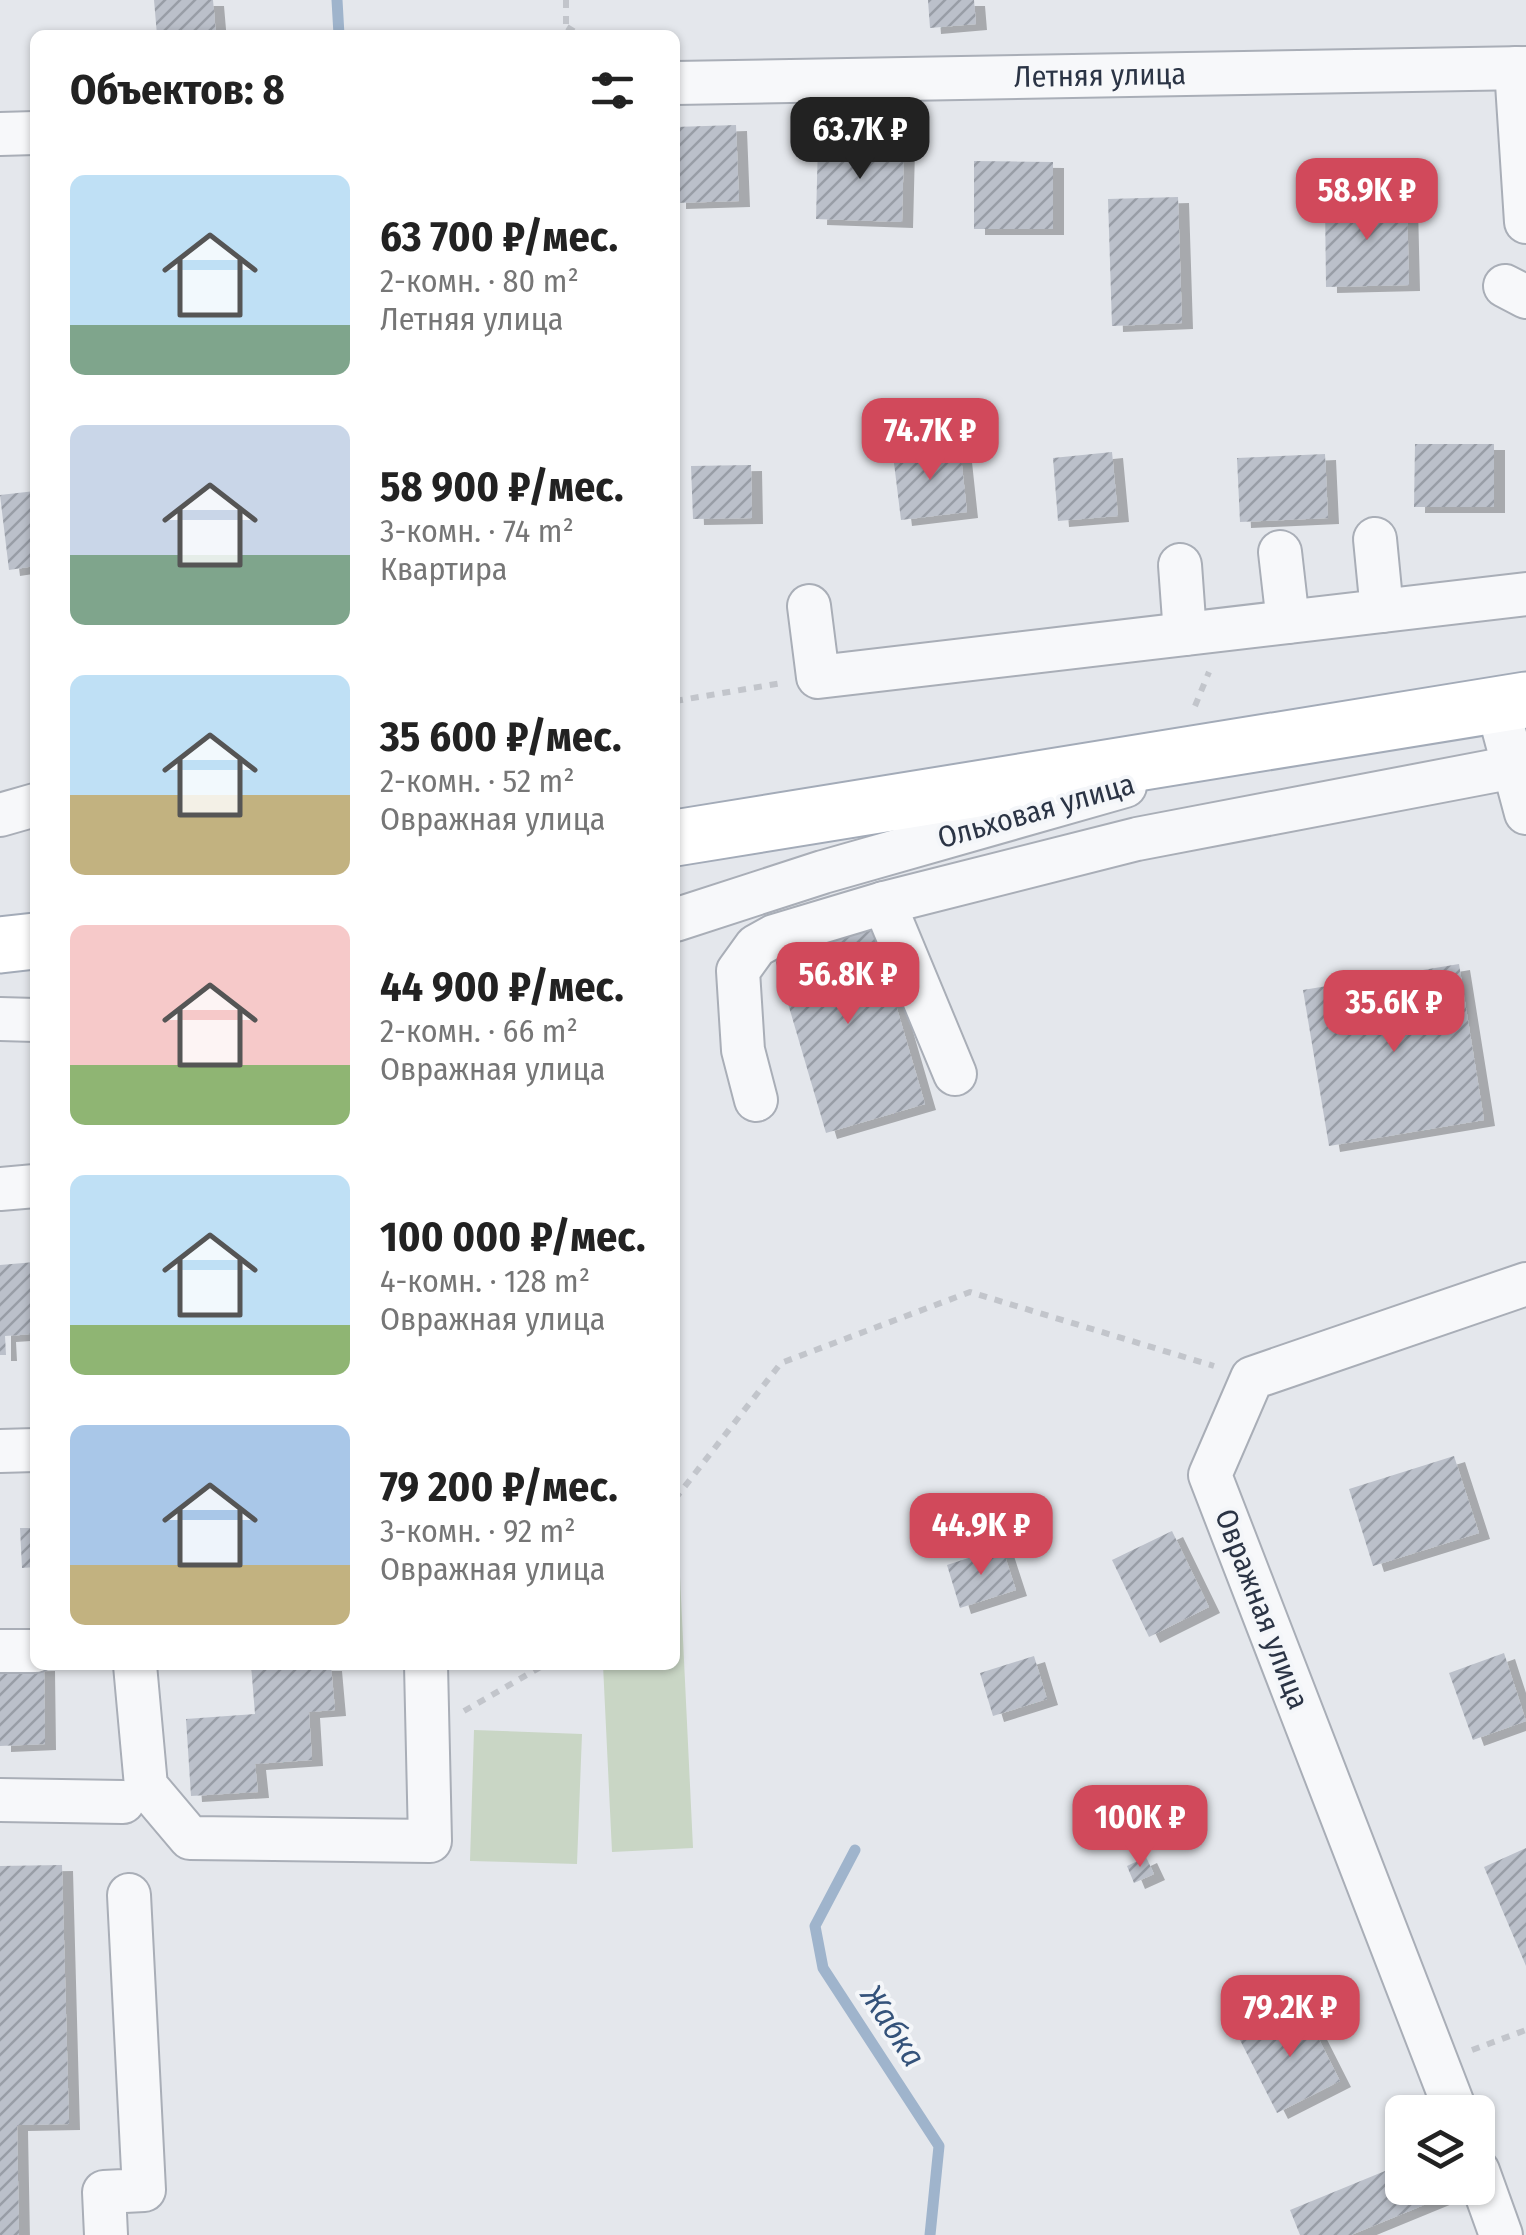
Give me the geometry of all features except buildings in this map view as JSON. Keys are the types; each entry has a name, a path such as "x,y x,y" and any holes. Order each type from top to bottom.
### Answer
{"main road":[{"name":"Ольховая улица","path":"680,837 1512,702"},
{"path":"0,946 30,941"}],"street":[{"name":"Летняя улица","path":"680,83 1521,68"},
{"path":"1521,68 1526,222"},
{"path":"0,134 30,133"},
{"path":"1374,539 1382,612"},
{"path":"1280,552 1288,622"},
{"path":"1180,565 1185,634"},
{"path":"808,606 818,677 1526,594"},
{"path":"1512,702 1514,767 1526,813"},
{"name":"Ольховая улица","path":"680,918 823,872 1140,782 1402,719"},
{"path":"756,1100 744,1050 738,971 756,946 774,936 884,902 1137,839 1514,767"},
{"path":"0,815 30,806"},
{"path":"884,902 956,1074"},
{"path":"0,1020 30,1020"},
{"path":"0,1189 30,1186"},
{"path":"1252,1378 1526,1284"},
{"name":"Овражная улица","path":"1252,1378 1210,1475 1450,2095"},
{"path":"0,1450 30,1450"},
{"path":"0,1651 30,1651"},
{"path":"135,1670 146,1786 190,1838 430,1841 426,1670"},
{"path":"0,1800 122,1802"},
{"path":"106,2235 104,2192 144,2190 129,1895"},
{"path":"1490,2205 1501,2235"}],"path":[{"path":"566,0 566,30"},
{"path":"680,699 818,677"},
{"path":"680,1492 782,1363 970,1292 1252,1378"},
{"path":"428,1730 535,1670"},
{"path":"1438,2063 1526,2030"}],"green space":[{"path":"680,1577 693,1848 612,1852 603,1670 680,1670"},
{"path":"474,1730 582,1734 577,1864 470,1861"}],"waterway":[{"name":"Жабка","path":"337,0 339,30"},
{"name":"Жабка","path":"855,1850 815,1926 823,1968 939,2146 930,2235"}]}
